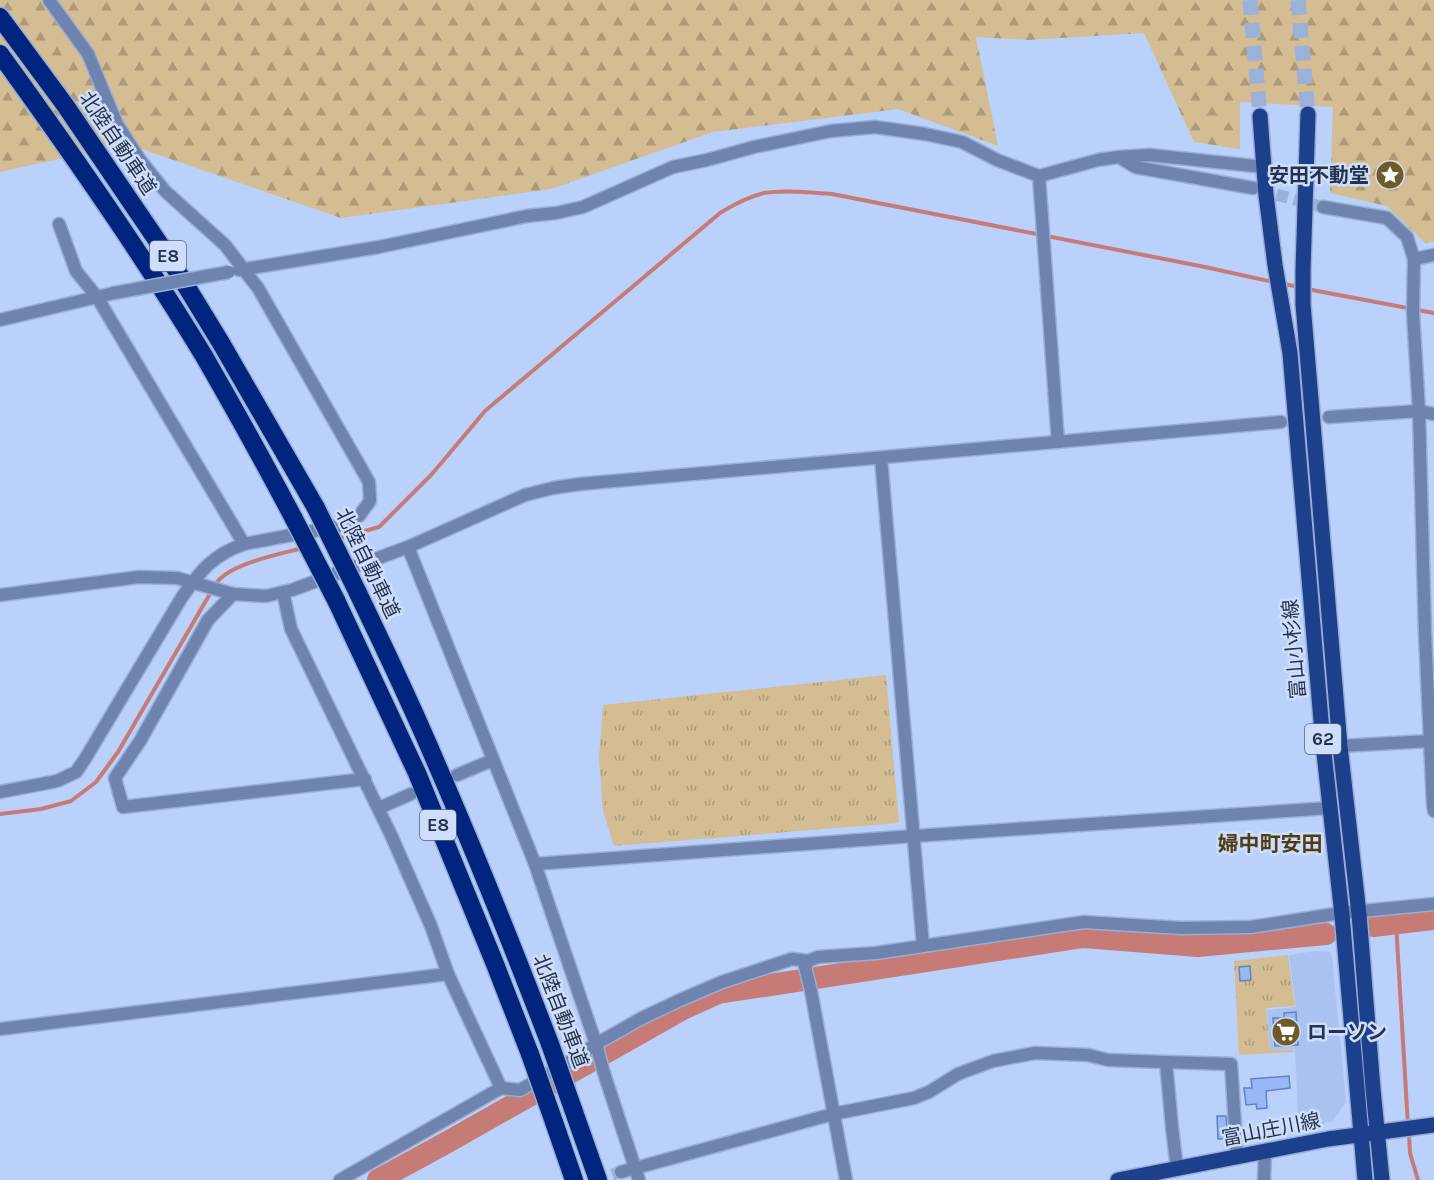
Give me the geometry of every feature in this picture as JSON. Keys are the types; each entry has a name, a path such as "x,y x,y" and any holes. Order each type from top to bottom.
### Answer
{"highway":[{"name":"北陸自動車道","path":"0,17 65,105 169,258 316,508 395,671 476,857 550,1044 598,1180"},
{"name":"E8","path":"0,54 100,195 215,376 251,438 336,600 421,783 473,908 530,1054 574,1180"}],"main road":[{"name":"富山小杉線","path":"1308,114 1303,304 1340,746 1358,911 1382,1180"},
{"name":"富山小杉線","path":"1260,116 1266,195 1290,353 1365,1180"},
{"name":"富山庄川線","path":"1118,1180 1328,1139 1434,1125"}],"street":[{"path":"0,792 57,781 76,772 182,597 197,584 200,572 207,565 231,549 244,544 345,525 359,516 370,501 369,482 258,288 225,245 165,190 140,160 117,124 88,54 49,0"},
{"path":"0,320 114,293 379,248 527,216 583,207 673,167 831,131 875,127 962,142 997,160 1039,176 1098,160 1150,155 1264,167"},
{"path":"1118,157 1135,167 1252,188"},
{"path":"1039,176 1058,442"},
{"path":"1323,207 1387,218 1407,237 1414,259 1413,313 1430,635 1430,741 1434,811"},
{"path":"58,224 76,271 97,297 244,544"},
{"path":"1414,259 1434,255"},
{"path":"1329,417 1419,411 1434,414"},
{"path":"0,595 139,577 177,578 233,594 266,596 284,592 408,547 525,495 553,488 1281,422"},
{"path":"880,458 923,946"},
{"path":"408,547 535,864 638,1175"},
{"path":"284,592 291,629 379,808 431,926 448,974 501,1088"},
{"path":"233,594 208,620 140,741 115,778 123,807 365,779"},
{"path":"1340,746 1430,741"},
{"path":"457,775 493,760"},
{"path":"379,808 411,794"},
{"path":"535,864 1330,808"},
{"path":"340,1180 501,1088 520,1090 642,1018 722,982 792,959 806,964 818,957 876,953 1084,922 1181,928 1251,927 1341,913 1434,904"},
{"path":"806,964 846,1180"},
{"path":"0,1029 448,974"},
{"path":"621,1172 638,1175 833,1114 914,1098 929,1092 958,1074 993,1061 1035,1053 1088,1055 1108,1060 1231,1064 1237,1157"},
{"path":"1166,1062 1177,1168"},
{"path":"1264,1180 1265,1151"}],"shaded area":[{"path":"1315,951 1330,952 1332,956 1346,1102 1333,1121 1296,1129 1298,1117 1295,1049 1270,1050 1267,1010 1296,1007 1289,955"}],"green space":[{"path":"0,0 1434,0 1434,242 1425,243 1387,206 1330,193 1333,107 1240,102 1240,149 1194,142 1144,33 1029,40 976,37 998,146 898,109 713,132 551,189 341,218 127,144 0,172"},
{"path":"886,675 899,823 614,846 603,811 599,758 603,705"},
{"path":"1288,955 1295,1006 1266,1009 1270,1050 1294,1050 1294,1052 1239,1055 1234,961"}],"building":[{"path":"1250,966 1251,980 1240,981 1239,967"},
{"name":"ローソン","path":"1296,1012 1298,1045 1275,1046 1273,1018 1284,1018 1284,1013"},
{"path":"1289,1076 1290,1088 1266,1091 1267,1108 1257,1109 1256,1104 1246,1105 1244,1088 1252,1088 1251,1079"},
{"path":"1217,1116 1226,1116 1228,1139 1218,1139"}],"waterway":[{"path":"336,539 379,527 432,474 485,411 720,213 764,193 789,191 832,194 1273,282"},
{"path":"1283,284 1300,287"},
{"path":"1307,289 1434,313"},
{"path":"215,585 221,578 242,566 303,548"},
{"path":"0,814 41,809 71,801 96,782 118,752 211,592"},
{"path":"1373,926 1434,919"},
{"path":"1396,923 1408,1126"},
{"path":"378,1180 683,1009 718,993 1083,937 1198,946 1326,934"},
{"path":"1409,1133 1410,1153 1418,1180"}],"tunnel":[{"path":"1250,0 1260,116"},
{"path":"1298,0 1308,114"},
{"path":"1259,190 1323,207"},
{"path":"595,1180 621,1172"}],"place":[{"name":"安田不動堂","path":"1390,175"},
{"name":"ローソン","path":"1286,1032"}],"district":[{"name":"婦中町安田","path":"1270,844"}]}
